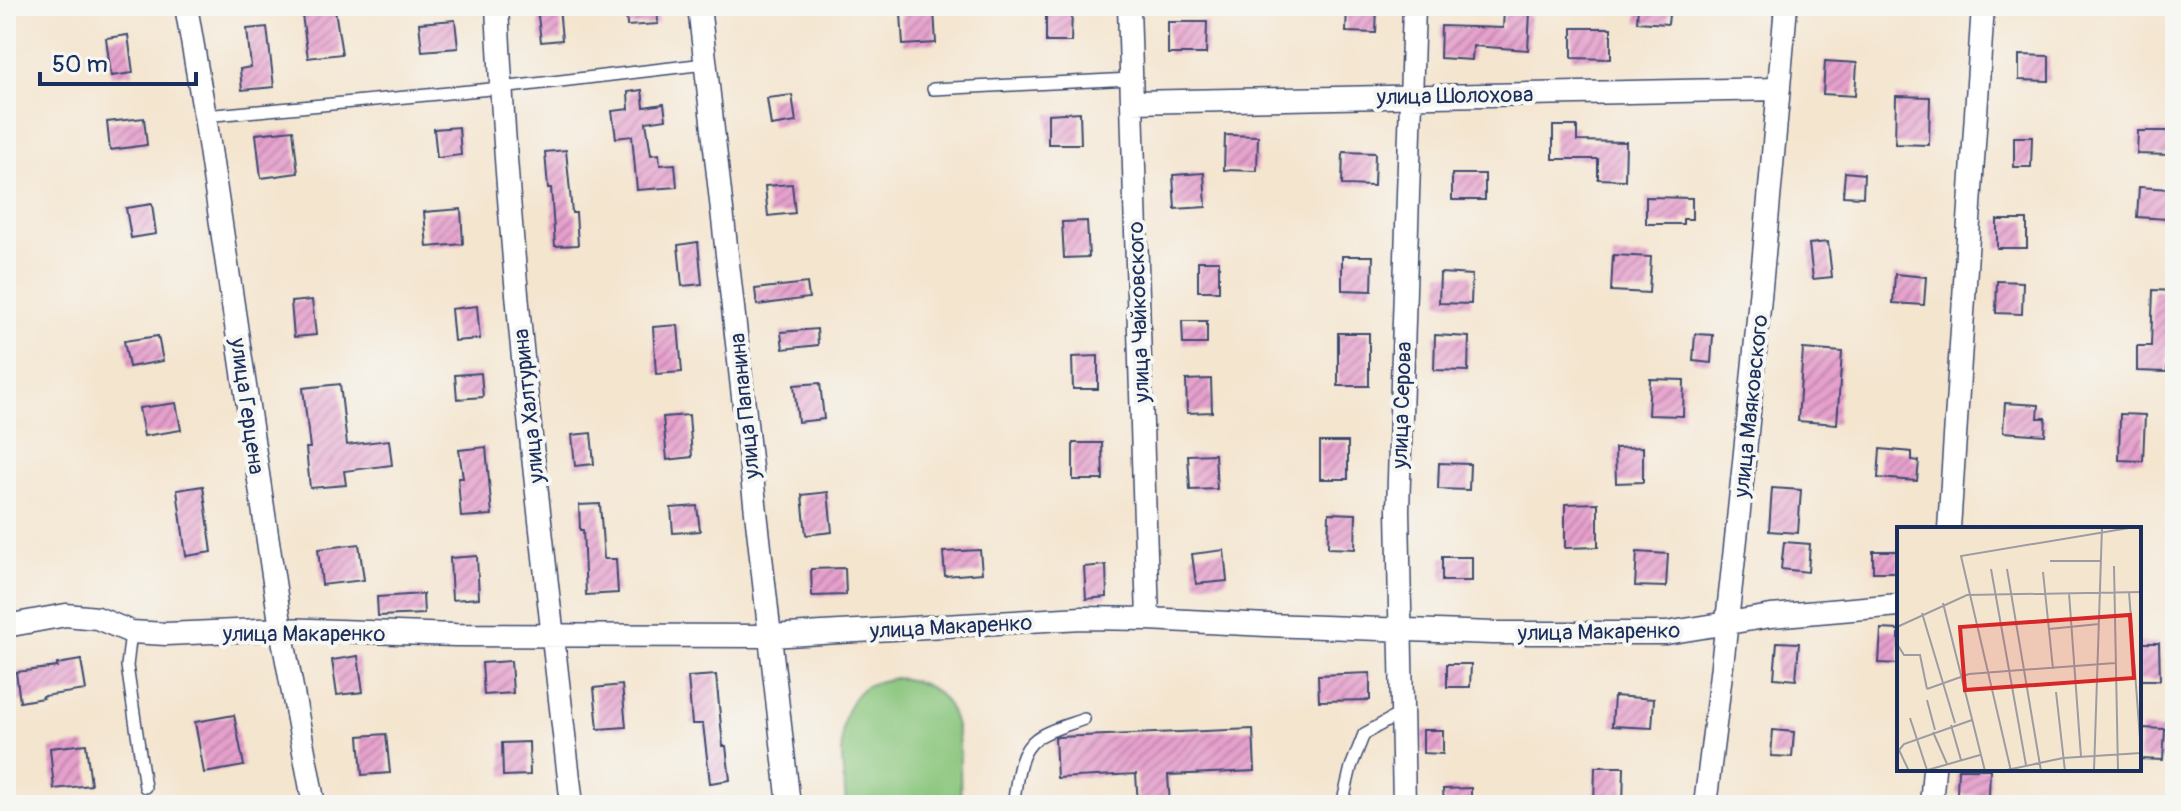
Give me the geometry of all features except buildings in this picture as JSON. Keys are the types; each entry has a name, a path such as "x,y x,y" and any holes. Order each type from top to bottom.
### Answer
{"street":[{"name":"улица Герцена","path":"186,6 281,629 314,805"},
{"name":"улица Халтурина","path":"497,6 523,363 572,805"},
{"name":"улица Папанина","path":"699,6 789,805"},
{"name":"улица Чайковского","path":"1129,6 1148,619"},
{"name":"улица Серова","path":"1404,805 1398,510 1414,6"},
{"name":"улица Маяковского","path":"1705,805 1728,622 1786,6"},
{"path":"1949,527 1983,6"},
{"name":"улица Шолохова","path":"1131,91 1411,96 1779,89"},
{"name":"улица Макаренко","path":"6,626 66,615 97,618 131,632 166,634 281,629 455,635 770,636 1082,618 1493,633 1666,633 1771,616 1897,605"},
{"path":"1931,805 1934,771"}],"lane":[{"path":"205,116 501,88 705,64"},
{"path":"933,89 1131,91"},
{"path":"131,632 127,666 145,787"},
{"path":"1342,805 1351,767 1364,734 1403,712"},
{"path":"1013,805 1025,751 1037,738 1084,719"}],"green space":[{"path":"895,678 919,683 937,692 948,706 959,742 961,805 846,805 842,742 847,711 865,687"}]}
